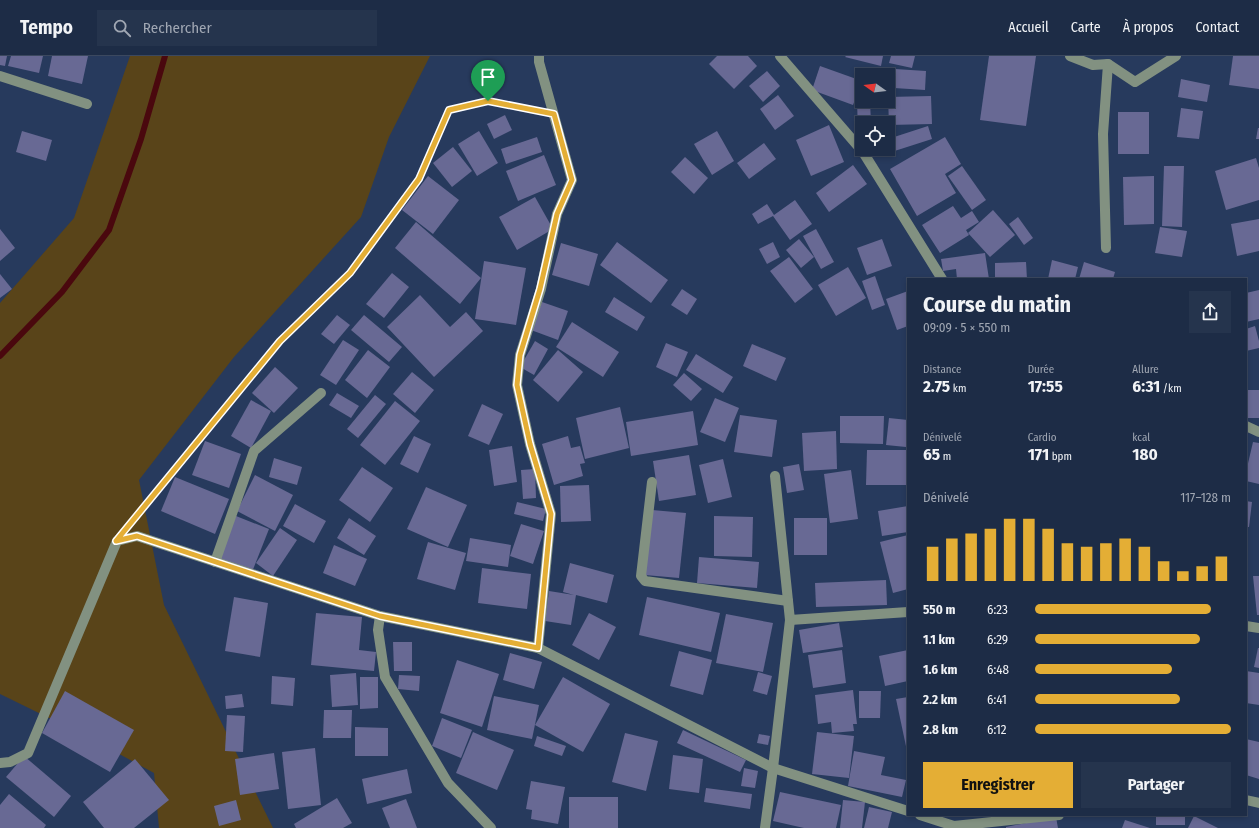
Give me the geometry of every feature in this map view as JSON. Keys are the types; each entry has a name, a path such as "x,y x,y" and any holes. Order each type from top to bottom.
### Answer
{"street":[{"path":"538,648 551,514 530,444 517,385 520,355 540,289 557,214 572,180 539,62 539,56"},
{"path":"780,56 864,152 941,278"},
{"path":"1070,56 1093,65 1108,64 1135,82 1176,56"},
{"path":"1106,248 1103,134 1108,64"},
{"path":"0,76 87,104"},
{"path":"215,562 254,451 321,393"},
{"path":"1247,426 1259,432"},
{"path":"765,828 774,768 790,620 775,476"},
{"path":"652,482 641,576 646,581 788,601"},
{"path":"0,762 10,762 28,753 116,541 137,536 380,616 538,648 774,768 907,811"},
{"path":"790,620 907,612"},
{"path":"380,616 378,630 385,677 448,783 491,828"},
{"path":"1247,626 1259,628"},
{"path":"1247,800 1259,803"},
{"path":"923,816 954,826 1049,816"}],"path":[{"path":"116,541 280,341 350,273 419,179 449,110 488,101 554,114"}],"shaded area":[{"path":"130,56 430,56 389,137 361,217 234,357 139,480 164,605 273,828 159,828 154,773 90,738 0,694 0,303 74,218"}],"building":[{"path":"0,56 7,56 5,66 0,65"},
{"path":"11,56 43,56 39,73 8,66"},
{"path":"52,56 88,56 82,84 48,76"},
{"path":"717,56 748,56 757,66 734,89 709,64"},
{"path":"883,56 881,66 845,57"},
{"path":"891,56 915,56 912,68 889,63"},
{"path":"989,56 1036,56 1026,126 980,120"},
{"path":"1233,56 1259,56 1259,89 1229,85"},
{"path":"820,66 855,78 855,100 853,105 812,90"},
{"path":"895,69 926,71 925,90 895,88"},
{"path":"767,71 780,86 763,102 749,86"},
{"path":"1181,79 1210,85 1207,102 1178,97"},
{"path":"778,95 794,116 775,130 760,109"},
{"path":"931,96 932,124 895,125 895,116 889,116 888,108 895,108 895,97"},
{"path":"857,108 870,108 871,116 858,116"},
{"path":"1181,108 1203,111 1199,139 1177,137"},
{"path":"1118,112 1149,112 1149,154 1118,154"},
{"path":"505,115 512,130 494,139 487,124"},
{"path":"829,125 844,162 811,176 796,140"},
{"path":"928,126 932,139 895,151 895,137"},
{"path":"1258,128 1259,139 1256,139"},
{"path":"22,131 52,140 46,161 16,152"},
{"path":"479,131 498,163 477,176 458,144"},
{"path":"717,131 734,161 712,175 694,144"},
{"path":"537,137 542,152 506,164 501,149"},
{"path":"945,137 961,164 945,174 956,193 917,216 890,169"},
{"path":"764,143 776,159 749,179 737,163"},
{"path":"453,147 472,171 452,187 433,163"},
{"path":"544,155 556,185 518,201 506,171"},
{"path":"685,157 708,178 694,194 671,172"},
{"path":"1256,158 1259,168 1259,200 1226,210 1215,171"},
{"path":"853,165 867,184 829,212 816,193"},
{"path":"962,166 986,200 972,210 948,176"},
{"path":"1164,166 1184,166 1182,227 1162,226"},
{"path":"428,176 459,200 433,234 402,210"},
{"path":"1154,176 1154,224 1124,225 1123,177"},
{"path":"535,197 553,229 517,250 499,217"},
{"path":"795,200 812,224 790,240 773,216 758,224 752,214 767,204 774,215"},
{"path":"953,206 961,218 972,211 979,222 966,230 969,235 940,253 922,225"},
{"path":"993,210 1015,235 990,257 968,233"},
{"path":"1018,217 1033,238 1024,245 1009,224"},
{"path":"1259,219 1259,251 1237,256 1231,224"},
{"path":"416,222 481,278 460,304 395,248"},
{"path":"1160,227 1187,231 1182,257 1155,253"},
{"path":"0,229 15,248 0,261"},
{"path":"816,229 834,262 821,269 803,236"},
{"path":"799,239 814,257 801,268 786,250"},
{"path":"882,239 892,266 867,275 857,248"},
{"path":"617,242 668,280 651,303 600,265"},
{"path":"773,242 780,257 767,264 759,249"},
{"path":"561,243 598,254 589,286 552,275"},
{"path":"985,253 989,278 957,278 956,269 943,271 941,259"},
{"path":"789,257 813,289 795,303 770,271"},
{"path":"1052,260 1078,267 1075,278 1048,278"},
{"path":"484,261 526,268 516,325 475,319"},
{"path":"1026,262 1027,278 995,278 995,263"},
{"path":"1084,262 1115,272 1113,278 1079,278"},
{"path":"848,267 866,298 836,316 818,285"},
{"path":"392,273 409,287 384,318 366,304"},
{"path":"0,274 12,289 0,298"},
{"path":"875,276 885,305 872,310 862,281"},
{"path":"682,289 697,299 687,315 671,305"},
{"path":"1259,290 1259,319 1247,322 1247,293"},
{"path":"907,291 907,326 897,330 886,299"},
{"path":"420,295 450,327 466,312 483,331 434,377 387,327"},
{"path":"614,297 645,317 637,331 605,312"},
{"path":"542,302 568,311 558,340 531,330"},
{"path":"337,315 350,325 334,344 321,334"},
{"path":"364,315 402,347 389,362 351,330"},
{"path":"572,322 619,352 603,377 556,347"},
{"path":"1255,326 1259,341 1259,348 1247,351 1247,329"},
{"path":"343,340 359,350 336,385 320,375"},
{"path":"535,341 548,349 534,375 520,367"},
{"path":"666,343 688,352 677,377 656,367"},
{"path":"752,344 786,358 776,381 743,366"},
{"path":"368,350 390,367 367,398 345,380"},
{"path":"558,350 583,372 558,402 533,380"},
{"path":"696,354 733,377 723,393 686,370"},
{"path":"275,367 298,388 274,413 252,393"},
{"path":"412,372 434,390 415,413 393,394"},
{"path":"684,373 702,389 691,401 673,385"},
{"path":"1247,390 1259,390 1259,418 1247,418"},
{"path":"337,393 359,406 351,418 329,405"},
{"path":"375,395 386,404 358,438 347,429"},
{"path":"715,398 739,408 725,442 700,432"},
{"path":"251,400 271,411 251,448 231,436"},
{"path":"395,401 420,421 385,465 360,445"},
{"path":"482,404 503,414 489,445 468,436"},
{"path":"620,407 629,448 585,459 576,418"},
{"path":"693,411 698,445 631,456 626,422"},
{"path":"740,415 777,420 772,457 734,452"},
{"path":"840,416 884,416 883,444 840,443"},
{"path":"889,418 907,420 906,447 886,445"},
{"path":"836,431 837,469 804,471 802,433"},
{"path":"414,436 431,444 418,473 400,464"},
{"path":"568,436 571,448 580,446 585,463 580,464 583,476 554,485 542,444"},
{"path":"205,441 241,454 229,488 192,475"},
{"path":"1253,442 1259,443 1259,484 1247,481 1247,468"},
{"path":"512,446 517,482 494,486 489,450"},
{"path":"867,450 907,450 906,485 866,485"},
{"path":"689,455 696,495 659,501 653,461"},
{"path":"274,458 302,467 297,485 269,477"},
{"path":"723,459 732,497 708,503 699,465"},
{"path":"799,464 804,490 787,493 783,467"},
{"path":"362,467 393,488 370,522 339,500"},
{"path":"535,469 536,498 523,499 521,470"},
{"path":"851,470 858,519 830,523 824,474"},
{"path":"255,475 293,495 275,531 237,511"},
{"path":"175,477 229,499 215,534 161,511"},
{"path":"589,485 591,521 561,522 560,486"},
{"path":"426,487 467,505 448,547 407,529"},
{"path":"1247,501 1252,502 1249,527 1247,527"},
{"path":"517,502 546,509 543,521 514,514"},
{"path":"295,504 326,521 314,543 283,526"},
{"path":"907,506 907,532 882,536 878,511"},
{"path":"652,510 686,513 679,578 645,575"},
{"path":"236,516 269,529 252,572 219,559"},
{"path":"714,516 753,517 752,557 714,556"},
{"path":"349,518 376,536 364,555 337,538"},
{"path":"794,518 827,518 827,555 794,555"},
{"path":"521,524 544,531 533,564 510,556"},
{"path":"280,528 297,540 273,576 256,563"},
{"path":"907,535 907,589 893,593 880,542"},
{"path":"470,538 511,545 508,567 466,561"},
{"path":"428,542 466,553 455,590 417,579"},
{"path":"334,545 367,559 355,586 323,573"},
{"path":"699,557 759,562 757,588 697,583"},
{"path":"570,563 614,575 607,603 576,595 571,625 545,621 549,591 574,595 563,592"},
{"path":"482,568 531,574 527,609 478,603"},
{"path":"1253,576 1259,576 1259,615 1257,615"},
{"path":"886,580 887,605 816,607 815,583"},
{"path":"234,597 268,603 260,657 225,651"},
{"path":"647,597 720,613 711,652 639,635"},
{"path":"316,613 362,617 359,650 376,652 374,671 311,665"},
{"path":"589,613 616,627 599,660 572,645"},
{"path":"726,614 773,623 763,672 716,663"},
{"path":"839,623 843,647 803,653 799,630"},
{"path":"393,642 412,642 412,671 394,671"},
{"path":"1259,648 1259,668 1254,667"},
{"path":"842,650 846,683 813,688 808,655"},
{"path":"907,650 907,681 885,686 879,656"},
{"path":"679,651 712,660 703,695 670,686"},
{"path":"510,653 542,662 534,689 503,680"},
{"path":"457,660 499,674 482,727 440,713"},
{"path":"1247,671 1259,673 1259,705 1247,703"},
{"path":"758,672 772,676 767,695 753,691"},
{"path":"356,673 358,705 332,707 330,675"},
{"path":"399,675 420,676 419,691 398,689"},
{"path":"272,676 295,678 293,706 271,704"},
{"path":"360,677 378,677 378,708 360,709"},
{"path":"563,677 610,704 583,752 535,725"},
{"path":"853,690 857,724 853,724 854,731 832,733 831,722 818,724 815,695"},
{"path":"65,691 134,730 110,772 42,733"},
{"path":"859,691 881,691 880,718 859,718"},
{"path":"242,694 244,707 226,709 225,696"},
{"path":"494,696 539,705 532,739 487,730"},
{"path":"907,697 907,751 896,699"},
{"path":"324,710 352,710 351,738 323,738"},
{"path":"227,715 245,716 243,752 225,751"},
{"path":"442,718 472,730 461,758 432,746"},
{"path":"355,727 388,728 388,756 355,756"},
{"path":"683,730 746,760 740,772 677,743"},
{"path":"473,732 514,750 497,790 456,773"},
{"path":"817,732 854,736 849,778 812,774"},
{"path":"625,733 658,741 646,791 612,782"},
{"path":"759,734 770,736 768,745 757,743"},
{"path":"537,736 566,746 562,756 534,746"},
{"path":"1247,739 1259,742 1259,779 1247,775"},
{"path":"315,748 321,805 288,809 282,752"},
{"path":"854,751 885,757 881,775 906,780 902,797 848,786"},
{"path":"274,753 279,789 240,795 235,759"},
{"path":"673,755 703,759 699,793 669,789"},
{"path":"24,756 71,796 54,817 6,777"},
{"path":"135,759 169,800 134,828 104,828 83,802"},
{"path":"744,768 758,771 755,788 741,786"},
{"path":"407,769 412,793 367,804 362,779"},
{"path":"531,781 565,787 558,824 531,819 532,810 526,809"},
{"path":"706,788 752,794 750,809 704,802"},
{"path":"780,792 841,805 836,828 804,828 773,821"},
{"path":"9,794 46,825 44,828 0,828 0,805"},
{"path":"569,797 618,797 618,828 569,828"},
{"path":"337,798 352,823 343,828 296,828 294,824"},
{"path":"406,799 417,828 390,828 382,808"},
{"path":"236,800 241,820 219,826 214,806"},
{"path":"843,800 865,802 862,828 840,828"},
{"path":"869,807 892,812 888,828 864,828"},
{"path":"1156,816 1185,816 1185,825 1156,825"},
{"path":"1194,816 1218,828 1188,828"},
{"path":"1056,817 1058,828 1006,828 1006,827"},
{"path":"1125,820 1150,828 1122,828"}],"waterway":[{"path":"0,356 62,292 109,230 141,139 165,56"}],"route":[{"path":"488,101 554,114 572,180 557,214 540,289 520,355 517,385 530,444 551,514 538,648 380,616 137,536 116,541 280,341 350,273 419,179 449,110 488,101"}]}
